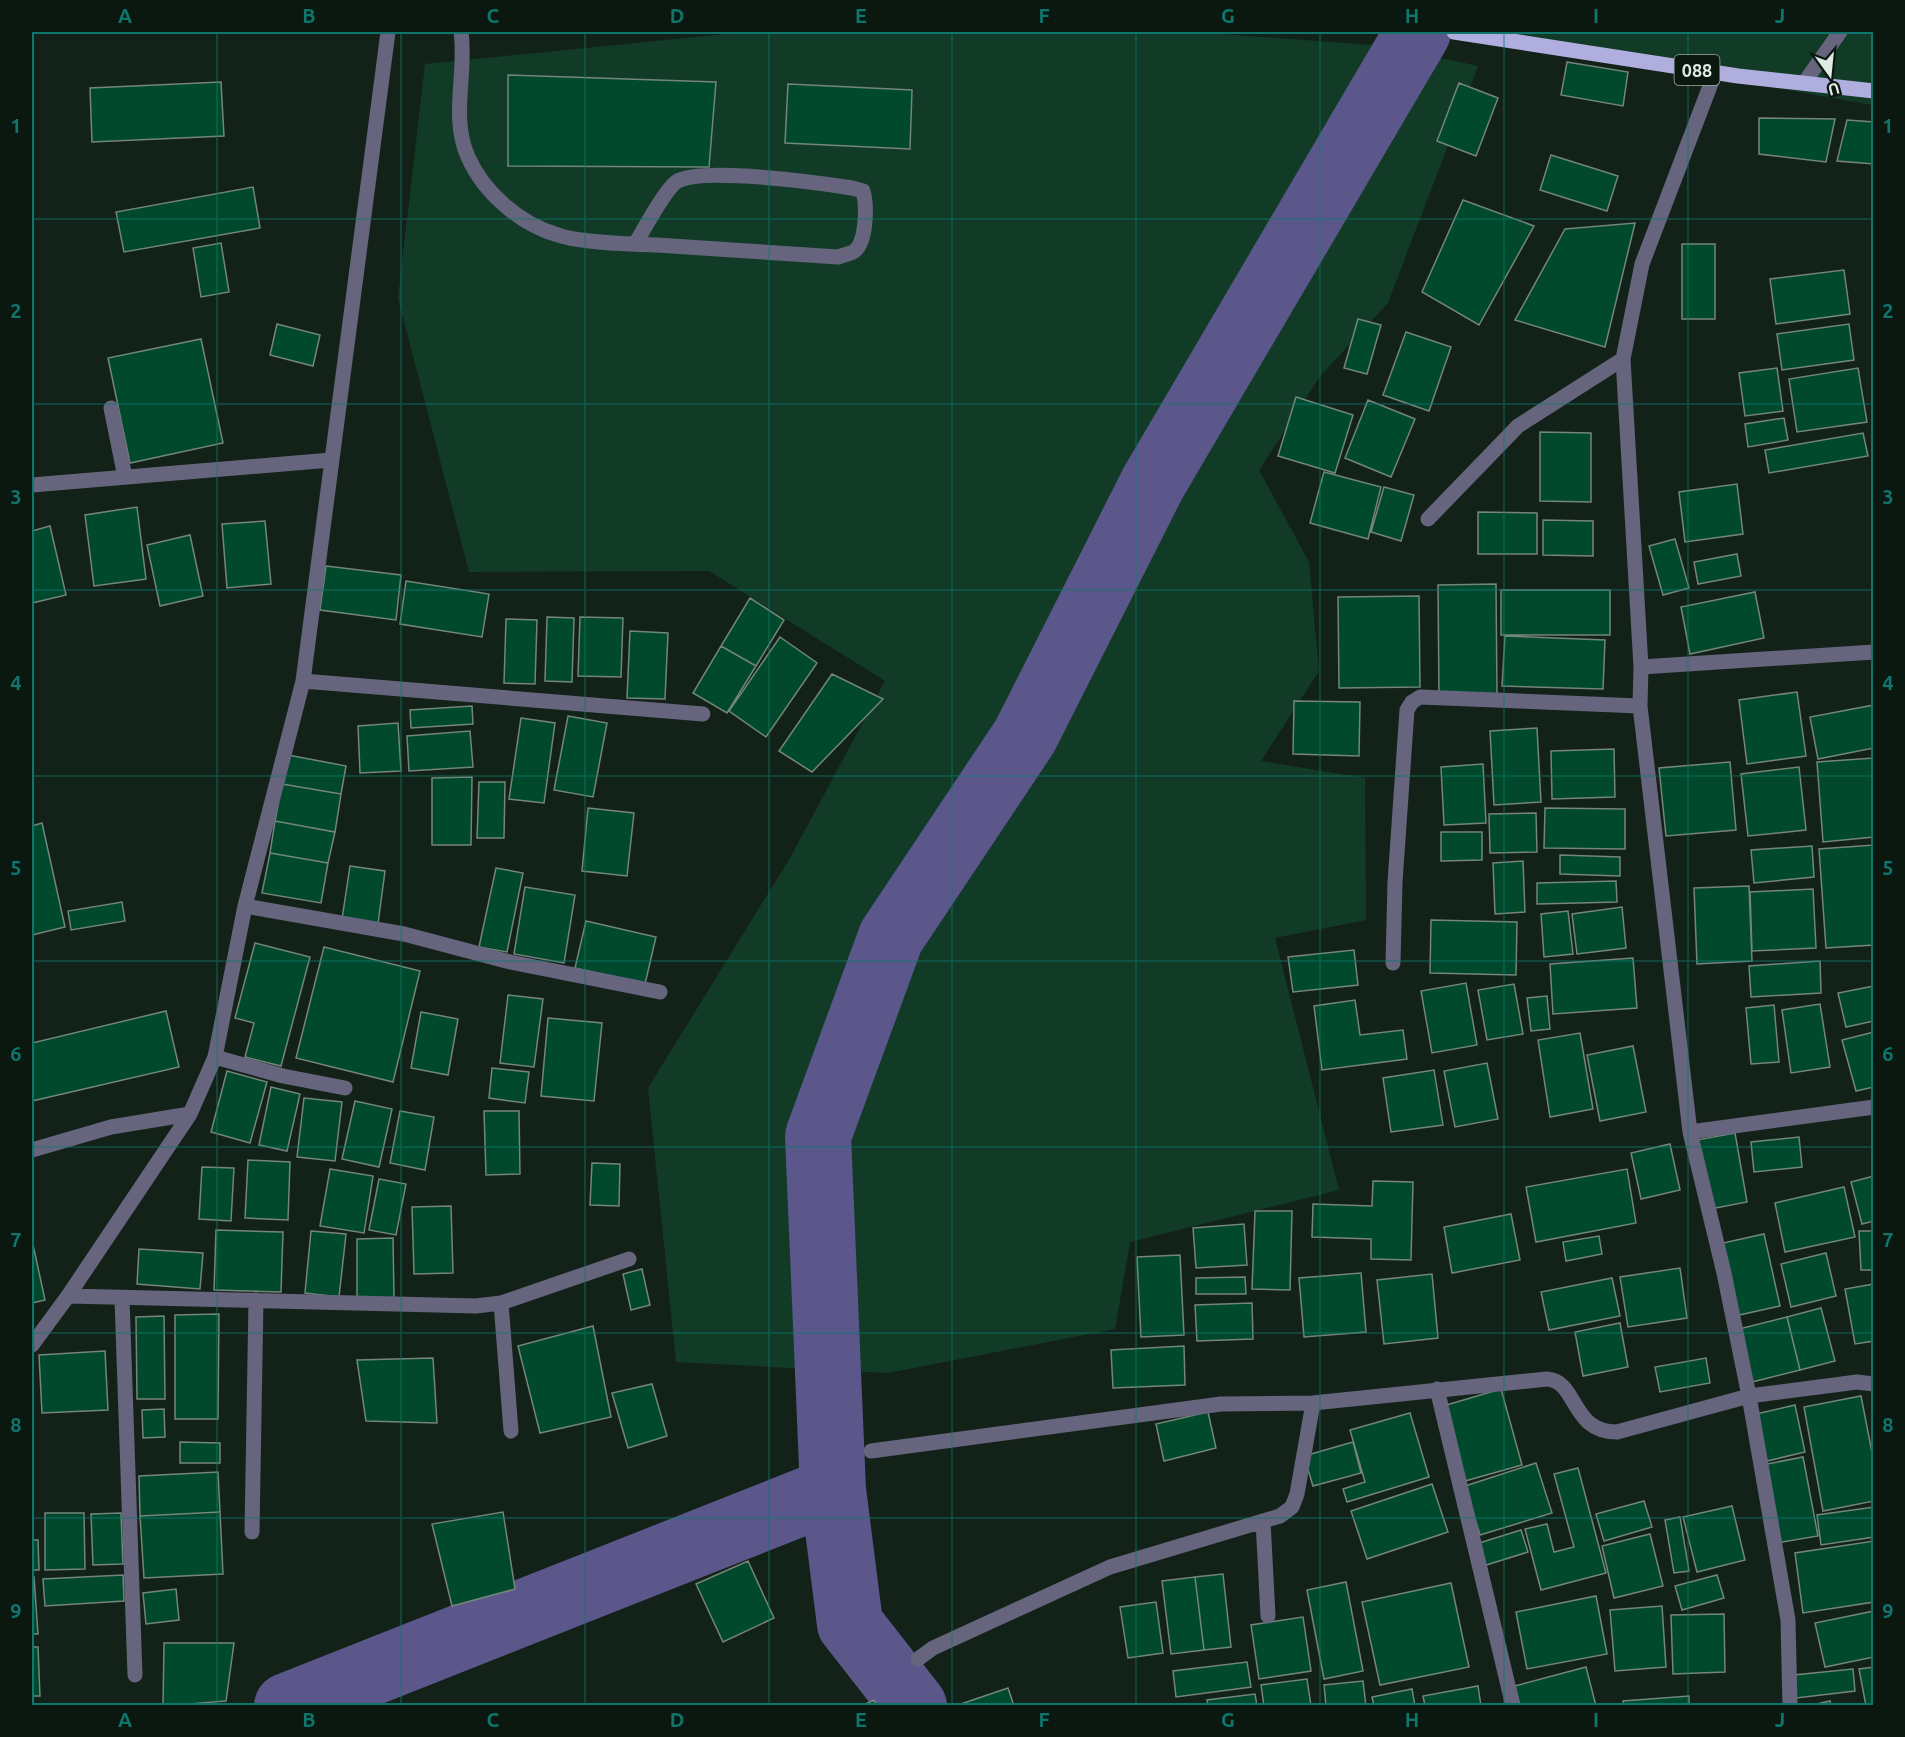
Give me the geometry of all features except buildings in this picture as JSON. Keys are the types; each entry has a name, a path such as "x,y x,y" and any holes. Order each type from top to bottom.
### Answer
{"main road":[{"name":"088","path":"1454,32 1715,73 1874,91"}],"street":[{"path":"32,1345 68,1296 190,1114 215,1057 245,906 303,681 388,32"},
{"path":"460,32 464,51 459,127 468,158 484,182 513,215 558,236 634,244 838,257 854,252 861,242 866,201 863,191 852,188 774,177 690,178 676,182 634,244"},
{"path":"1804,83 1840,32"},
{"path":"1715,73 1642,264 1623,359 1641,667 1640,706 1690,1132 1724,1273 1749,1396 1788,1620 1790,1706"},
{"path":"1428,519 1518,426 1623,359"},
{"path":"111,408 125,477"},
{"path":"32,485 331,460"},
{"path":"1641,667 1874,652"},
{"path":"303,681 703,714"},
{"path":"1393,963 1395,882 1407,710 1412,702 1420,697 1640,706"},
{"path":"245,906 404,934 510,962 660,992"},
{"path":"215,1057 283,1076 345,1088"},
{"path":"1690,1132 1874,1107"},
{"path":"32,1150 111,1127 190,1114"},
{"path":"68,1296 420,1306 501,1303 629,1259"},
{"path":"122,1299 135,1675"},
{"path":"252,1532 256,1300"},
{"path":"501,1303 511,1431"},
{"path":"871,1451 1221,1404 1312,1403 1437,1389 1555,1380 1589,1425 1603,1432 1617,1432 1749,1396 1857,1382 1874,1384"},
{"path":"1437,1389 1513,1706"},
{"path":"918,1659 933,1648 1110,1567 1280,1516 1292,1507 1297,1494 1312,1403"},
{"path":"1263,1521 1268,1616"}],"green space":[{"path":"746,32 1194,32 1386,46 1478,66 1388,303 1321,375 1259,470 1309,562 1319,671 1261,761 1365,778 1366,920 1275,938 1339,1190 1130,1242 1115,1329 888,1373 676,1362 648,1088 790,858 885,681 709,571 469,572 398,298 425,64"},
{"path":"1455,32 1873,32 1873,105"}],"waterway":[{"path":"287,1706 833,1490 818,1136 891,937 1025,736 1153,483 1418,32"},
{"path":"833,1490 850,1624 914,1706"}]}
